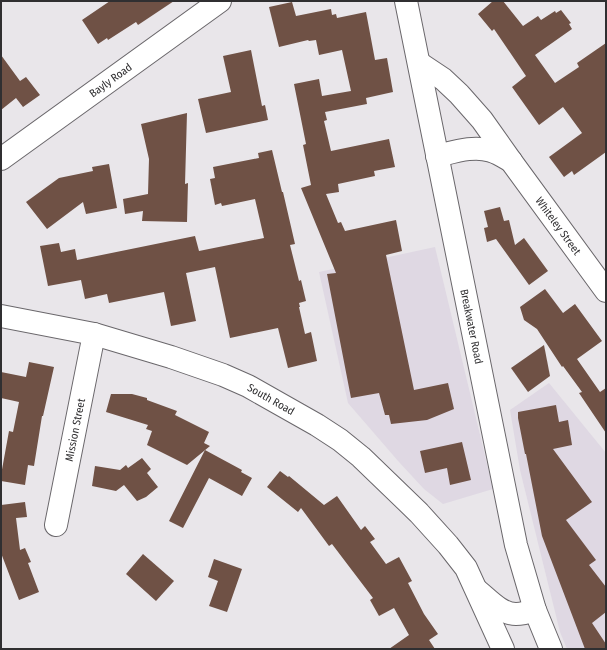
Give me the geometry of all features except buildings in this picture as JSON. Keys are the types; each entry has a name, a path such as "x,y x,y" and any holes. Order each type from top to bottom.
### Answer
{"main road":[{"name":"Bayly Road","path":"1,159 220,1"},
{"name":"Breakwater Road","path":"406,1 516,545 527,612 551,649"},
{"name":"Whiteley Street","path":"419,63 443,79 459,94 482,120 606,291"},
{"name":"Whiteley Street","path":"437,156 470,149 479,149 489,150 511,161"},
{"name":"South Road","path":"1,316 94,334 171,357 223,375 248,386 317,425 340,440 361,457 419,513 448,545 466,568 503,649"},
{"name":"Mission Street","path":"56,525 94,334"},
{"name":"South Road","path":"475,589 501,610 513,614 527,612"},
{"path":"503,649 513,620 527,612"}],"shaded area":[{"path":"435,247 493,489 443,504 424,489 348,403 319,272"},
{"path":"549,383 606,453 606,649 567,649 560,632 520,470 510,410"}]}
